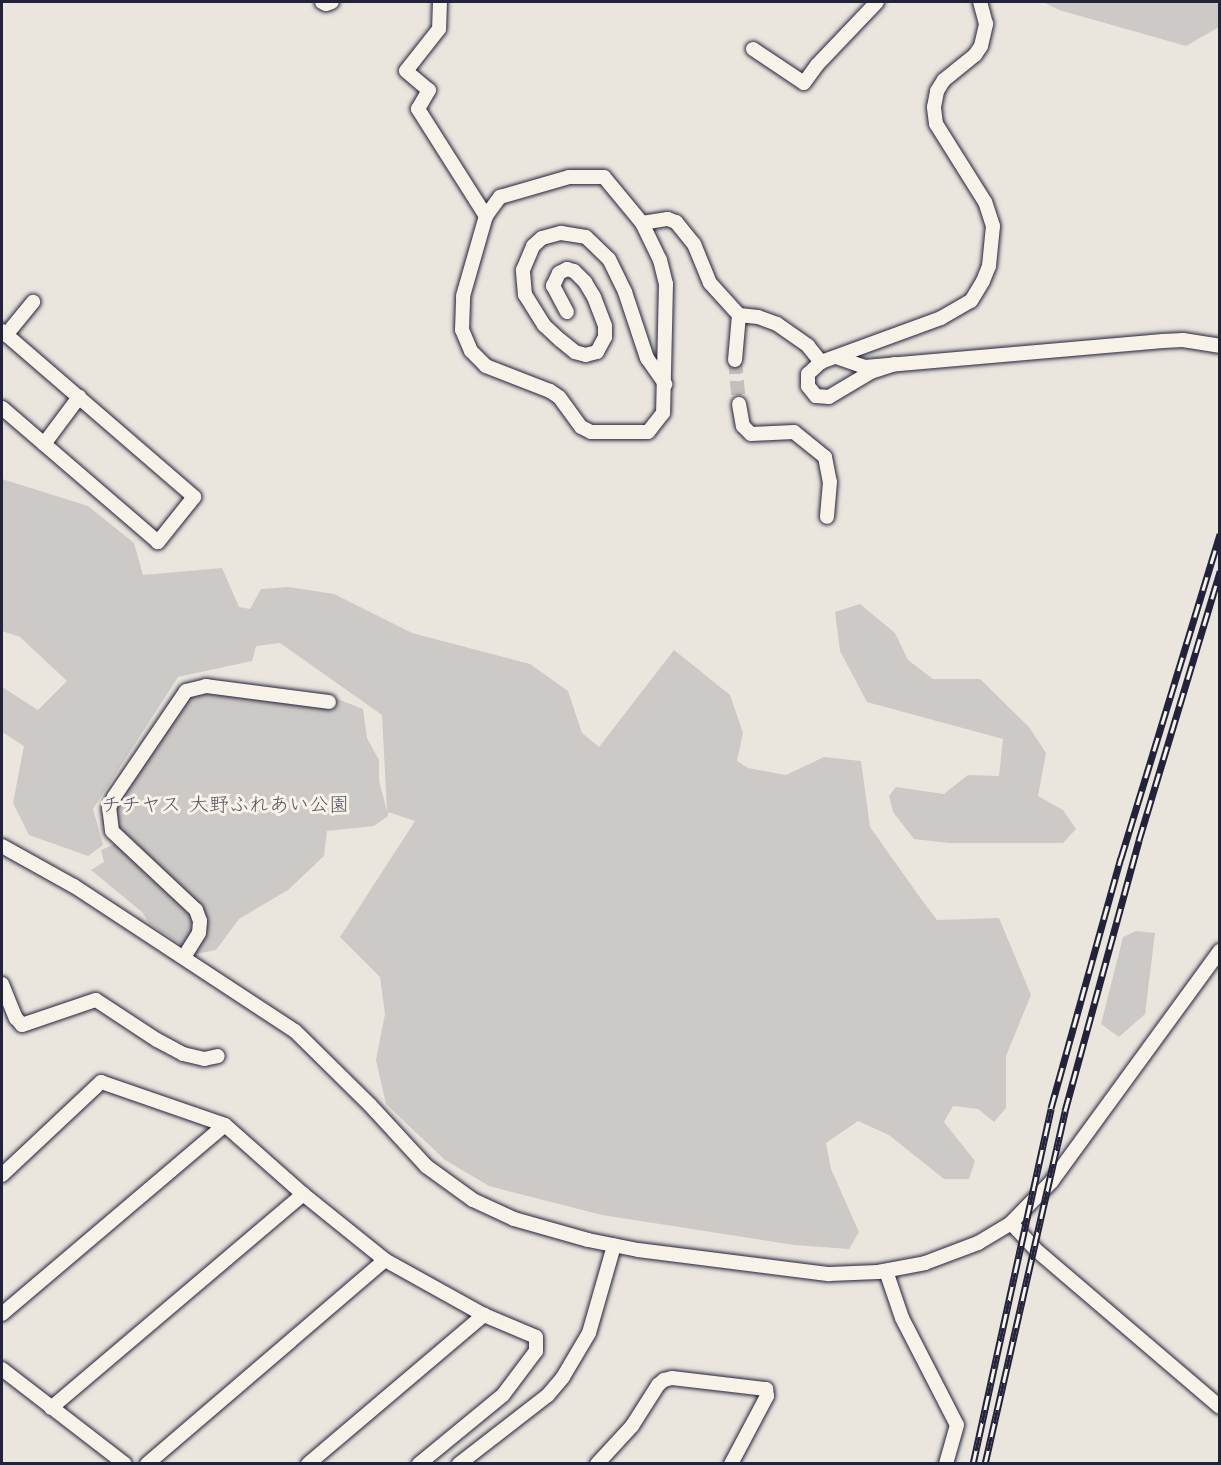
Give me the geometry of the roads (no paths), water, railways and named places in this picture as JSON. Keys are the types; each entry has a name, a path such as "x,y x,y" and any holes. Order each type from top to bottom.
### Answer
{"street":[{"path":"322,2 326,4 332,2"},
{"path":"440,2 439,29 406,71 429,90 418,109 486,216"},
{"path":"753,49 804,83 817,65 877,2"},
{"path":"895,364 871,372 835,394 823,398 811,392 808,386 808,374 824,360 878,343 941,318 971,301 989,266 993,225 985,202 936,124 934,107 937,91 944,80 975,55 981,46 986,24 980,2"},
{"path":"569,177 604,177 642,223 660,260 666,284 663,413 648,432 591,432 581,427 559,397 550,391 486,366 471,351 462,330 463,297 486,216 500,197 569,177"},
{"path":"642,223 668,219 676,222 694,244 710,284 739,315 758,317 777,324 824,360 843,358 857,365 895,364 1163,340 1184,340 1220,346"},
{"path":"567,312 553,286 559,273 567,269 574,271 585,282 598,307 605,337 597,352 586,355 575,352 544,325 525,295 523,270 533,246 542,238 561,233 586,237 609,259 625,292 646,358 665,384"},
{"path":"2,408 158,542 194,497 4,333 33,302"},
{"path":"735,360 739,315"},
{"path":"835,394 847,386 866,351 878,343"},
{"path":"44,444 79,397"},
{"path":"739,404 743,426 751,434 794,432 825,457 830,482 827,517"},
{"path":"184,957 199,933 200,921 196,910 112,831 109,808 114,797 186,691 206,686 329,702"},
{"path":"2,846 74,886 295,1031 370,1105 414,1154 448,1184 473,1200 514,1219 614,1246 805,1272 854,1274 886,1271 925,1263 961,1251 1011,1223 1052,1181 1220,951"},
{"path":"2,984 16,1018 22,1025 96,999 157,1040 183,1054 204,1059 218,1056"},
{"path":"2,1175 101,1082 225,1125 303,1194 385,1260 484,1315 536,1337 536,1351 503,1395 419,1464"},
{"path":"2,1314 225,1125"},
{"path":"51,1408 303,1194"},
{"path":"1011,1223 1035,1249 1220,1407"},
{"path":"459,1464 548,1395 563,1377 589,1334 614,1246"},
{"path":"147,1464 385,1260"},
{"path":"886,1271 902,1318 957,1425 946,1464"},
{"path":"308,1464 484,1315"},
{"path":"2,1369 125,1464"},
{"path":"597,1464 632,1426 658,1385 672,1378 766,1389 767,1396 731,1464"}],"tunnel":[{"path":"735,360 739,404"}],"railway":[{"path":"973,1464 1051,1108 1121,858 1220,534"},
{"path":"985,1464 1065,1111 1139,840 1220,571"}],"park label":[{"name":"チチヤス 大野ふれあい公園","path":"225,806"}]}
